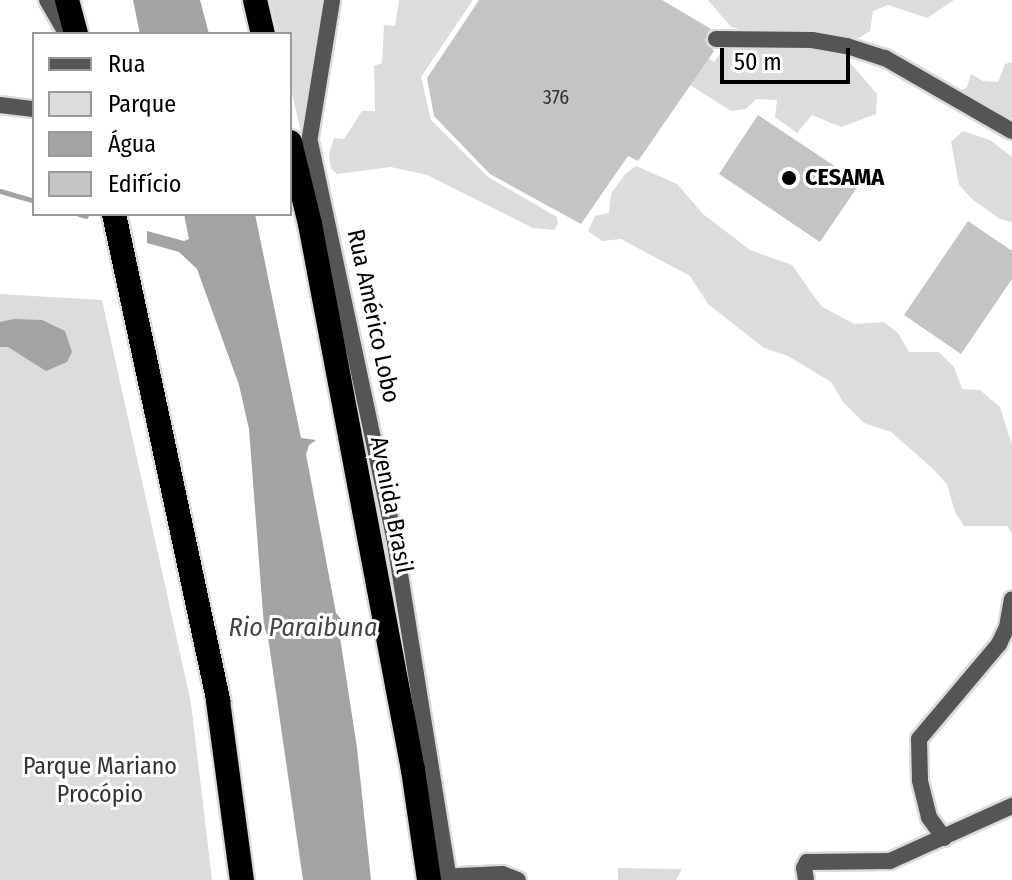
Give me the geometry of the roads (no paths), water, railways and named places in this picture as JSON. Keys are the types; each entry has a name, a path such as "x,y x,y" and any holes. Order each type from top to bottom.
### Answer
{"highway":[{"path":"67,0 75,32"},
{"path":"255,0 263,32"},
{"name":"Avenida Brasil","path":"300,142 301,186 410,754 439,879"},
{"path":"114,216 218,701 242,880"}],"street":[{"path":"47,0 66,32"},
{"name":"Rua Américo Lobo","path":"332,0 300,142 392,529 439,879"},
{"path":"716,39 812,40 847,46 885,58 1012,131"},
{"path":"0,105 32,109"},
{"path":"944,838 929,817 920,780 919,739 999,644 1010,627 1012,599"},
{"path":"805,874 813,860 890,861 1012,806"},
{"path":"439,879 502,874 518,880"}],"water":[{"path":"133,0 200,0 208,32 140,32"},
{"name":"Rio Paraibuna","path":"184,216 255,216 301,438 316,440 309,445 306,454 336,613 342,620 339,631 357,748 371,880 303,880 268,637 264,627 249,429 239,385 197,269 179,252 147,243 147,231 184,241 189,239"},
{"path":"42,320 65,331 72,352 67,362 46,371 8,347 0,347 0,322"}],"waterway":[{"path":"0,191 32,200"}],"place":[{"name":"CESAMA","path":"789,178"}],"park label":[{"name":"Parque Mariano Procópio","path":"100,781"}]}
